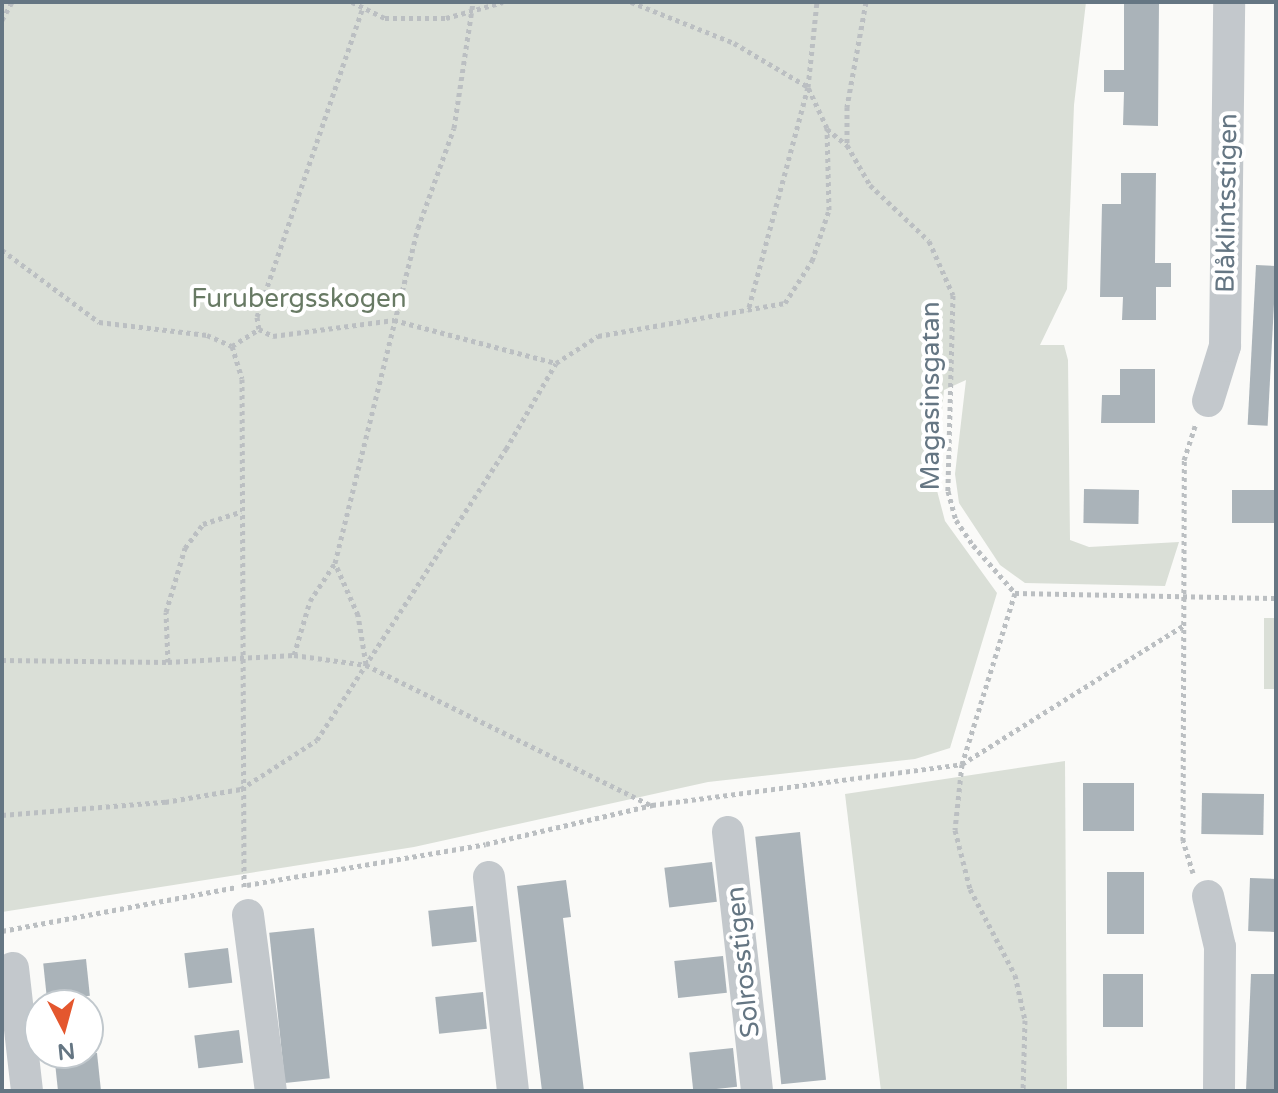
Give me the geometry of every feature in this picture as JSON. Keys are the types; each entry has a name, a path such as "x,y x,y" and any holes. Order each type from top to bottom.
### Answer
{"street":[{"name":"Blåklintsstigen","path":"1208,401 1225,346 1229,2"},
{"name":"Solrosstigen","path":"728,832 757,1091"},
{"path":"489,877 513,1091"},
{"path":"1208,896 1220,947 1219,1091"},
{"path":"246,900 271,1091"},
{"path":"13,968 27,1091"}],"path":[{"path":"2,20 12,2"},
{"path":"352,2 362,10 385,18 446,18 503,2"},
{"path":"294,655 310,601 335,563 418,228 454,128 473,2"},
{"path":"2,815 165,802 241,789 317,740 556,363 598,336 785,303 812,261 829,210 827,128 808,87 734,43 631,2"},
{"path":"748,311 808,87 817,2"},
{"path":"847,145 847,107 866,2"},
{"path":"259,329 257,317 362,10"},
{"path":"827,128 847,145"},
{"name":"Magasinsgatan","path":"847,145 870,185 929,241 953,295 948,491 956,520 1015,593"},
{"path":"2,250 99,322 207,335 232,346 242,379 241,789 246,900"},
{"path":"259,329 273,336 394,320 556,363"},
{"path":"232,346 259,329"},
{"path":"1208,401 1184,460 1183,626 1183,841 1188,864 1208,896"},
{"path":"168,662 166,612 185,548 203,524 242,512"},
{"path":"335,563 358,615 366,665"},
{"path":"1023,1091 1025,1020 1015,975 970,889 958,852 962,764 1015,593 1276,598"},
{"path":"2,931 246,900 652,805 962,764 1183,626"},
{"path":"2,660 168,662 294,655 366,665 652,805"}],"green space":[{"name":"Furubergsskogen","path":"2,2 1086,2 1074,105 1067,289 1040,345 1064,345 1068,360 1070,540 1089,547 1179,542 1165,586 1025,583 1000,565 959,503 955,474 966,380 944,390 935,483 945,521 997,593 950,748 915,759 708,782 414,847 2,912"},
{"path":"1264,618 1276,618 1276,689 1264,689"},
{"path":"1065,761 1067,1091 881,1091 845,794"}],"building":[{"path":"1124,2 1159,2 1158,126 1123,125 1124,92 1104,92 1104,70 1124,70"},
{"path":"1121,173 1156,173 1155,263 1171,263 1171,287 1156,287 1156,320 1122,320 1123,297 1100,297 1102,204 1121,204"},
{"path":"1256,265 1276,266 1268,426 1248,425"},
{"path":"1120,369 1155,369 1155,423 1101,423 1102,395 1120,395"},
{"path":"1084,489 1139,490 1138,524 1083,523"},
{"path":"1232,490 1276,490 1276,523 1232,523"},
{"path":"1083,783 1134,783 1134,831 1083,831"},
{"path":"1202,793 1264,794 1263,835 1201,834"},
{"path":"800,832 826,1080 781,1084 755,837"},
{"path":"712,862 717,902 669,908 664,868"},
{"path":"1107,872 1144,872 1144,934 1107,934"},
{"path":"1250,878 1276,879 1274,932 1248,931"},
{"path":"566,880 571,917 563,918 584,1091 542,1091 517,886"},
{"path":"473,906 477,942 432,947 428,911"},
{"path":"314,928 330,1078 285,1083 269,933"},
{"path":"228,948 232,983 189,988 184,953"},
{"path":"723,956 727,993 678,998 674,961"},
{"path":"86,959 89,989 46,989 43,963"},
{"path":"1103,974 1143,974 1143,1027 1103,1027"},
{"path":"1251,974 1276,974 1276,1091 1246,1091"},
{"path":"483,992 487,1029 439,1034 435,997"},
{"path":"239,1030 243,1063 198,1068 194,1035"},
{"path":"733,1048 737,1087 693,1091 689,1053"},
{"path":"56,1069 99,1069 101,1091 58,1091"}]}
